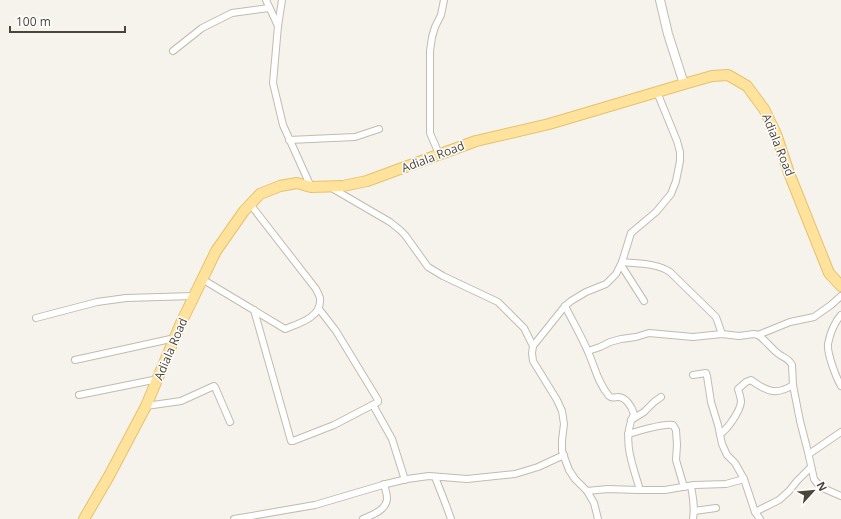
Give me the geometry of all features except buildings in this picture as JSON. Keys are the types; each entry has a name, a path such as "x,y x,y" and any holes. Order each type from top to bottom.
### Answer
{"main road":[{"name":"Adiala Road","path":"84,519 109,476 146,406 175,338 216,251 244,210 260,194 280,186 297,184 311,187 343,186 367,181 476,141 549,124 712,76 728,75 747,86 764,109 776,134 789,173 829,273 841,286"}],"street":[{"path":"266,0 278,26"},
{"path":"282,0 273,83 282,125 311,187"},
{"path":"439,154 430,133 430,51 434,27 441,15 444,0"},
{"path":"660,0 668,34 684,84"},
{"path":"173,51 202,28 226,16 269,8"},
{"path":"598,519 594,503 587,491 581,483 575,479 569,470 562,451 564,424 562,411 533,361 532,353 533,346 565,306 586,292 606,284 616,274 622,263 631,234 661,207 671,194 676,181 680,161 680,152 657,92"},
{"path":"289,140 355,137 379,129"},
{"path":"328,186 390,222 400,230 428,267 443,276 498,302 524,328 533,346"},
{"path":"202,279 285,329 314,316 319,309 320,298 316,288 250,204"},
{"path":"622,263 644,301"},
{"path":"622,263 653,266 670,272 716,317 722,334"},
{"path":"36,318 97,302 126,298 194,296"},
{"path":"588,351 610,342 650,333 693,337 722,334 739,336 754,334 758,335 790,322 814,317 841,296"},
{"path":"565,306 588,351 599,380 612,398 620,397 626,401 632,409 634,414 628,434 628,445 640,490"},
{"path":"254,310 291,441 293,441 334,425 378,402 336,331 319,309"},
{"path":"841,315 837,320 828,344 837,378 841,386"},
{"path":"758,335 779,354 786,358 792,365 793,385 801,427 809,454 814,479 825,489 841,496"},
{"path":"75,360 175,338"},
{"path":"693,375 706,374 707,376 711,402 722,444 727,455 735,463 744,479 755,512 760,519"},
{"path":"79,395 158,379"},
{"path":"720,434 729,425 738,410 741,402 738,389 746,382 751,380 762,388 773,391 788,389 793,385"},
{"path":"146,406 182,401 214,386 230,422"},
{"path":"631,420 640,415 661,397"},
{"path":"373,405 392,440 405,480"},
{"path":"628,434 659,426 670,424 673,425 676,430 676,460 684,486"},
{"path":"809,454 841,432"},
{"path":"236,519 315,505 384,484 429,476 467,479 515,474 538,467 564,455"},
{"path":"755,512 779,500 811,467"},
{"path":"435,477 451,519"},
{"path":"587,491 608,488 665,490 684,486 726,484 744,479"},
{"path":"363,519 380,510 385,504 387,496 384,484"},
{"path":"691,486 694,503 693,519"},
{"path":"694,511 716,508"}]}
